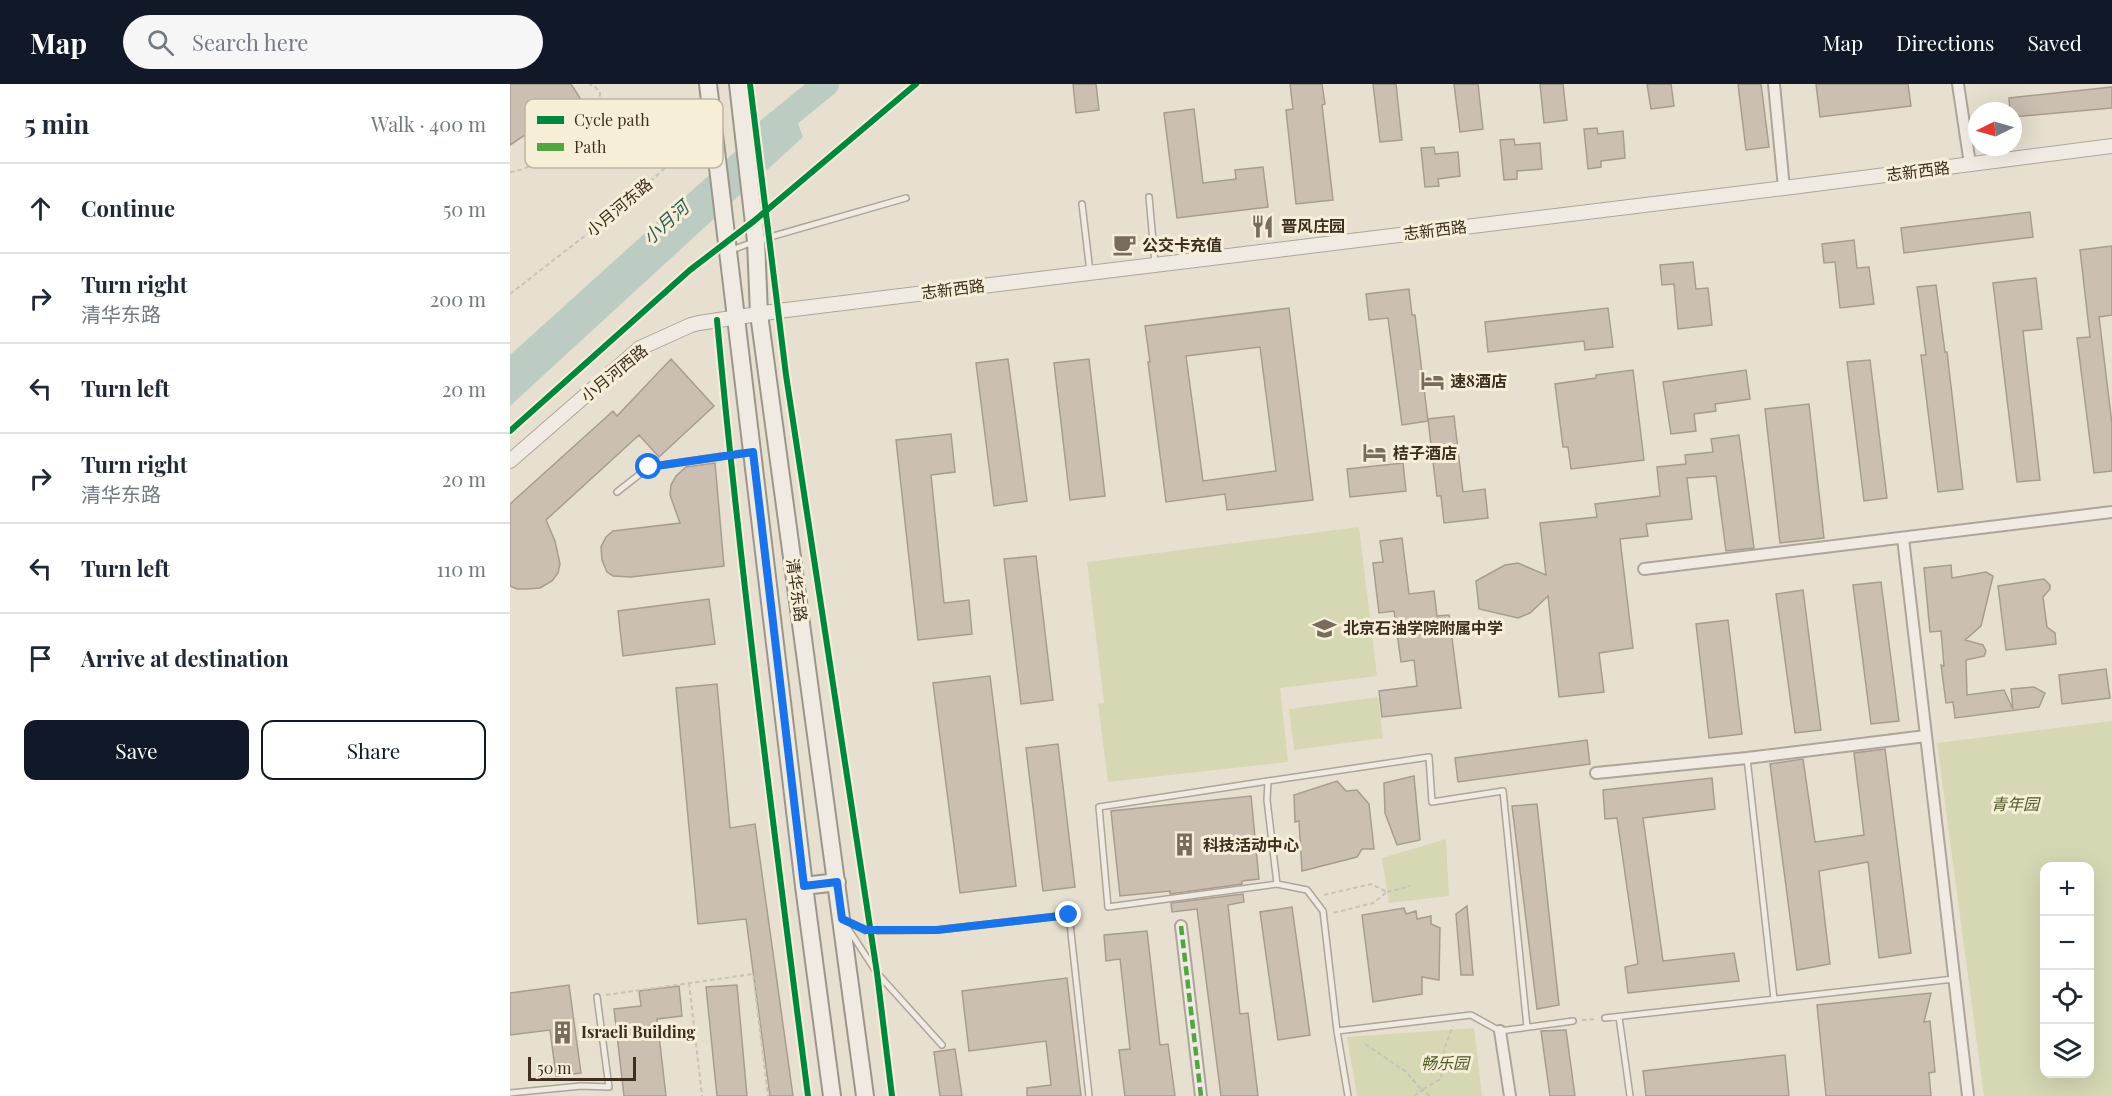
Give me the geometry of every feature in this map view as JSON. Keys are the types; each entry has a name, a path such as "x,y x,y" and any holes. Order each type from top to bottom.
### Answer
{"main road":[{"name":"清华东路","path":"708,84 709,99"},
{"name":"清华东路","path":"738,90 758,201 756,241 759,314 865,1096"},
{"name":"清华东路","path":"717,168 804,886 832,1096"},
{"path":"804,886 837,882"}],"street":[{"path":"1774,84 1784,188"},
{"path":"1958,84 1970,164"},
{"path":"2112,146 2112,152"},
{"name":"志新西路","path":"735,317 2112,146"},
{"name":"小月河西路","path":"510,461 640,348 691,325 735,317"},
{"path":"1644,569 2112,512"},
{"path":"1903,538 1968,1096"},
{"path":"1596,773 1747,758 1926,736"},
{"path":"1181,927 1201,1096"},
{"path":"1500,1031 1510,1096"}],"lane":[{"path":"1149,197 1156,265"},
{"path":"727,252 756,241 906,198"},
{"path":"1082,204 1090,274"},
{"path":"617,492 649,467 753,452"},
{"path":"1348,1096 1337,1031 1323,911 1307,890 1277,884 1108,907 1099,807 1429,757 1432,802 1503,791 1527,1027"},
{"path":"1747,758 1774,999"},
{"path":"1269,781 1267,800 1277,884"},
{"path":"842,919 866,930 937,930 1069,915 1089,1096"},
{"path":"842,919 877,974 942,1045"},
{"path":"1605,1018 1954,980"},
{"path":"510,1094 581,1086 609,1087 597,997"},
{"path":"1337,1031 1471,1015 1500,1031 1573,1021"},
{"path":"1619,1017 1630,1096"}],"path":[{"path":"589,84 600,92 600,99"},
{"path":"510,172 525,167"},
{"path":"758,201 766,211"},
{"path":"1312,898 1371,884 1387,892"},
{"path":"1333,913 1373,903 1387,892 1410,886"},
{"path":"597,997 753,974 768,1096"},
{"path":"689,983 702,1096"},
{"path":"1414,1096 1441,1078 1444,1049 1457,1017"},
{"path":"1573,1021 1605,1018"},
{"path":"1365,1044 1405,1071 1430,1096"}],"green space":[{"path":"1359,527 1377,676 1280,688 1288,762 1108,782 1098,704 1104,703 1087,562"},
{"path":"1378,697 1383,738 1294,750 1289,709"},
{"name":"青年园","path":"2112,721 2112,1096 1984,1096 1937,743"},
{"path":"1446,839 1449,896 1389,903 1382,858"},
{"name":"畅乐园","path":"1474,1028 1482,1096 1357,1096 1347,1037"}],"water":[{"path":"790,102 803,137 510,406 510,355 717,168 723,168 723,163"}],"building":[{"path":"510,84 571,84 579,99 525,99 525,135 510,145"},
{"path":"1073,84 1096,84 1099,110 1076,113"},
{"path":"1290,84 1322,84 1325,104 1322,105 1333,200 1296,204 1286,110 1293,109"},
{"path":"1373,84 1396,84 1402,140 1380,142"},
{"path":"1454,84 1478,84 1483,129 1460,132"},
{"path":"1540,84 1563,84 1567,120 1544,123"},
{"path":"1647,84 1671,84 1674,106 1651,109"},
{"path":"1738,84 1761,84 1769,147 1746,150"},
{"path":"1816,84 1908,84 1911,106 1820,117"},
{"path":"2112,87 2112,108 2022,116 2022,102 2009,102 2009,98"},
{"path":"1194,109 1203,183 1236,179 1235,170 1263,167 1268,207 1177,218 1164,113"},
{"path":"1597,128 1598,134 1623,131 1625,158 1601,161 1601,167 1588,169 1584,129"},
{"path":"1514,139 1515,145 1540,143 1542,169 1517,171 1517,179 1504,180 1500,140"},
{"path":"1434,147 1435,154 1458,152 1460,176 1438,179 1439,186 1425,187 1421,148"},
{"path":"2030,212 2033,237 1904,253 1901,228"},
{"path":"1854,240 1857,268 1869,267 1874,304 1840,308 1835,262 1824,263 1822,244"},
{"path":"2112,246 2112,315 2099,317 2112,424 2112,471 2094,473 2077,338 2090,337 2080,250"},
{"path":"1693,262 1696,289 1708,288 1712,325 1678,329 1674,284 1662,285 1660,265"},
{"path":"2036,278 2042,329 2023,331 2040,480 2017,482 1993,283"},
{"path":"1936,285 1945,352 1947,352 1963,489 1938,492 1921,355 1926,355 1917,287"},
{"path":"1409,289 1412,315 1415,315 1428,421 1402,425 1388,318 1369,320 1366,294"},
{"path":"1289,308 1313,500 1227,510 1225,494 1166,502 1145,326","holes":["1260,347 1276,471 1203,481 1186,356"]},
{"path":"1608,308 1613,347 1585,350 1584,341 1488,352 1485,322"},
{"path":"671,359 714,406 659,457 639,435 546,520 555,541 560,564 558,573 552,581 540,588 517,589 510,586 510,504 613,411 617,416"},
{"path":"1008,359 1027,501 994,506 976,363"},
{"path":"1089,359 1105,496 1070,500 1054,363"},
{"path":"1870,360 1887,498 1864,501 1847,362"},
{"path":"1633,370 1644,460 1571,469 1568,447 1563,447 1555,384"},
{"path":"1746,370 1750,399 1715,404 1716,411 1694,414 1696,431 1671,434 1663,382"},
{"path":"1809,404 1824,538 1780,543 1765,409"},
{"path":"1454,416 1463,492 1485,489 1488,518 1444,523 1441,496 1437,496 1428,419"},
{"path":"951,434 955,472 931,475 944,603 969,600 972,634 918,640 896,440"},
{"path":"1739,435 1754,548 1726,551 1716,476 1687,478 1692,519 1646,524 1648,536 1620,539 1633,648 1599,653 1604,692 1559,697 1548,596 1530,613 1518,618 1479,609 1476,581 1505,565 1518,563 1546,575 1540,523 1597,517 1595,504 1660,496 1657,467 1686,464 1685,455 1713,452 1711,439"},
{"path":"715,463 724,566 631,577 613,576 607,572 602,560 601,547 606,537 613,531 680,523 670,495 671,485 676,476 686,467"},
{"path":"1403,463 1406,491 1350,497 1347,469"},
{"path":"1402,538 1409,594 1434,591 1437,616 1449,615 1461,708 1382,717 1379,691 1417,686 1414,660 1401,662 1394,611 1379,613 1373,563 1383,562 1380,541"},
{"path":"1036,556 1053,700 1021,704 1004,559"},
{"path":"1951,565 1952,578 1986,572 1993,576 1981,626 1965,640 1983,645 1986,651 1984,656 1966,660 1967,695 2004,690 2013,709 2011,689 2034,687 2045,693 2039,707 1955,718 1953,702 1946,703 1941,665 1944,666 1941,631 1930,632 1924,568"},
{"path":"2044,579 2050,585 2050,589 2043,597 2047,627 2055,633 2056,644 2006,650 1998,586"},
{"path":"1881,582 1899,721 1871,724 1853,585"},
{"path":"1803,590 1821,730 1795,733 1776,594"},
{"path":"709,599 715,644 623,656 618,611"},
{"path":"1728,620 1742,734 1709,738 1696,624"},
{"path":"2106,669 2110,698 2062,704 2059,675"},
{"path":"990,676 1016,886 960,893 933,683"},
{"path":"717,684 730,828 755,824 793,1096 770,1096 746,919 698,924 676,688"},
{"path":"1587,740 1590,764 1458,782 1455,758"},
{"path":"1058,744 1075,887 1043,891 1026,748"},
{"path":"1885,749 1911,953 1879,958 1868,862 1819,871 1830,964 1797,970 1770,764 1803,759 1815,842 1864,835 1854,753"},
{"path":"1414,776 1420,840 1397,845 1385,813 1384,783"},
{"path":"1712,778 1715,809 1643,818 1663,961 1734,953 1739,981 1628,993 1625,967 1638,964 1617,818 1605,819 1603,790"},
{"path":"1337,781 1346,791 1357,790 1369,804 1374,849 1362,849 1357,857 1302,871 1299,821 1295,822 1294,795"},
{"name":"科技活动中心","path":"1251,796 1259,879 1242,881 1242,884 1170,894 1170,891 1120,896 1111,811"},
{"path":"1537,804 1559,1005 1537,1009 1512,806"},
{"path":"1243,894 1244,902 1228,905 1240,1014 1248,1013 1258,1096 1221,1096 1197,909 1172,912 1171,903"},
{"path":"1467,906 1473,975 1461,975 1456,914"},
{"path":"1292,907 1310,1035 1278,1040 1260,912"},
{"path":"1404,908 1406,914 1416,911 1417,919 1431,916 1431,924 1440,928 1439,980 1422,977 1422,994 1373,1002 1362,915"},
{"path":"1147,931 1160,1045 1168,1044 1175,1096 1125,1096 1119,1050 1130,1049 1120,959 1106,961 1104,935"},
{"path":"1067,978 1081,1096 1027,1096 1027,1088 1051,1085 1046,1041 969,1051 962,991"},
{"name":"Israeli Building","path":"569,985 581,1073 556,1076 550,1030 510,1035 510,993"},
{"path":"737,985 747,1096 717,1096 706,987"},
{"path":"679,986 682,1016 657,1019 666,1096 624,1096 614,1009 641,1006 639,991"},
{"path":"1931,993 1924,1022 1930,1021 1935,1072 1929,1073 1931,1096 1826,1096 1817,1005"},
{"path":"1566,1030 1575,1096 1550,1096 1541,1031"},
{"path":"955,1049 962,1096 940,1096 934,1052"},
{"path":"1785,1055 1789,1096 1646,1096 1643,1071"}],"waterway":[{"name":"小月河","path":"768,131 826,84"}],"marked path":[{"path":"1181,926 1201,1096"}],"cycle path":[{"path":"750,84 786,375 877,973 892,1096"},
{"path":"510,431 690,270 754,221 916,84"},
{"path":"717,320 748,611 808,1096"}],"place":[{"name":"晋风庄园","path":"1263,226"},
{"name":"公交卡充值","path":"1124,245"},
{"name":"速8酒店","path":"1432,381"},
{"name":"桔子酒店","path":"1375,453"},
{"name":"北京石油学院附属中学","path":"1325,628"},
{"name":"科技活动中心","path":"1185,845"},
{"name":"Israeli Building","path":"563,1032"}],"route":[{"path":"649,467 753,452 804,886 837,882 842,919 866,930 937,930 1069,915"}]}
